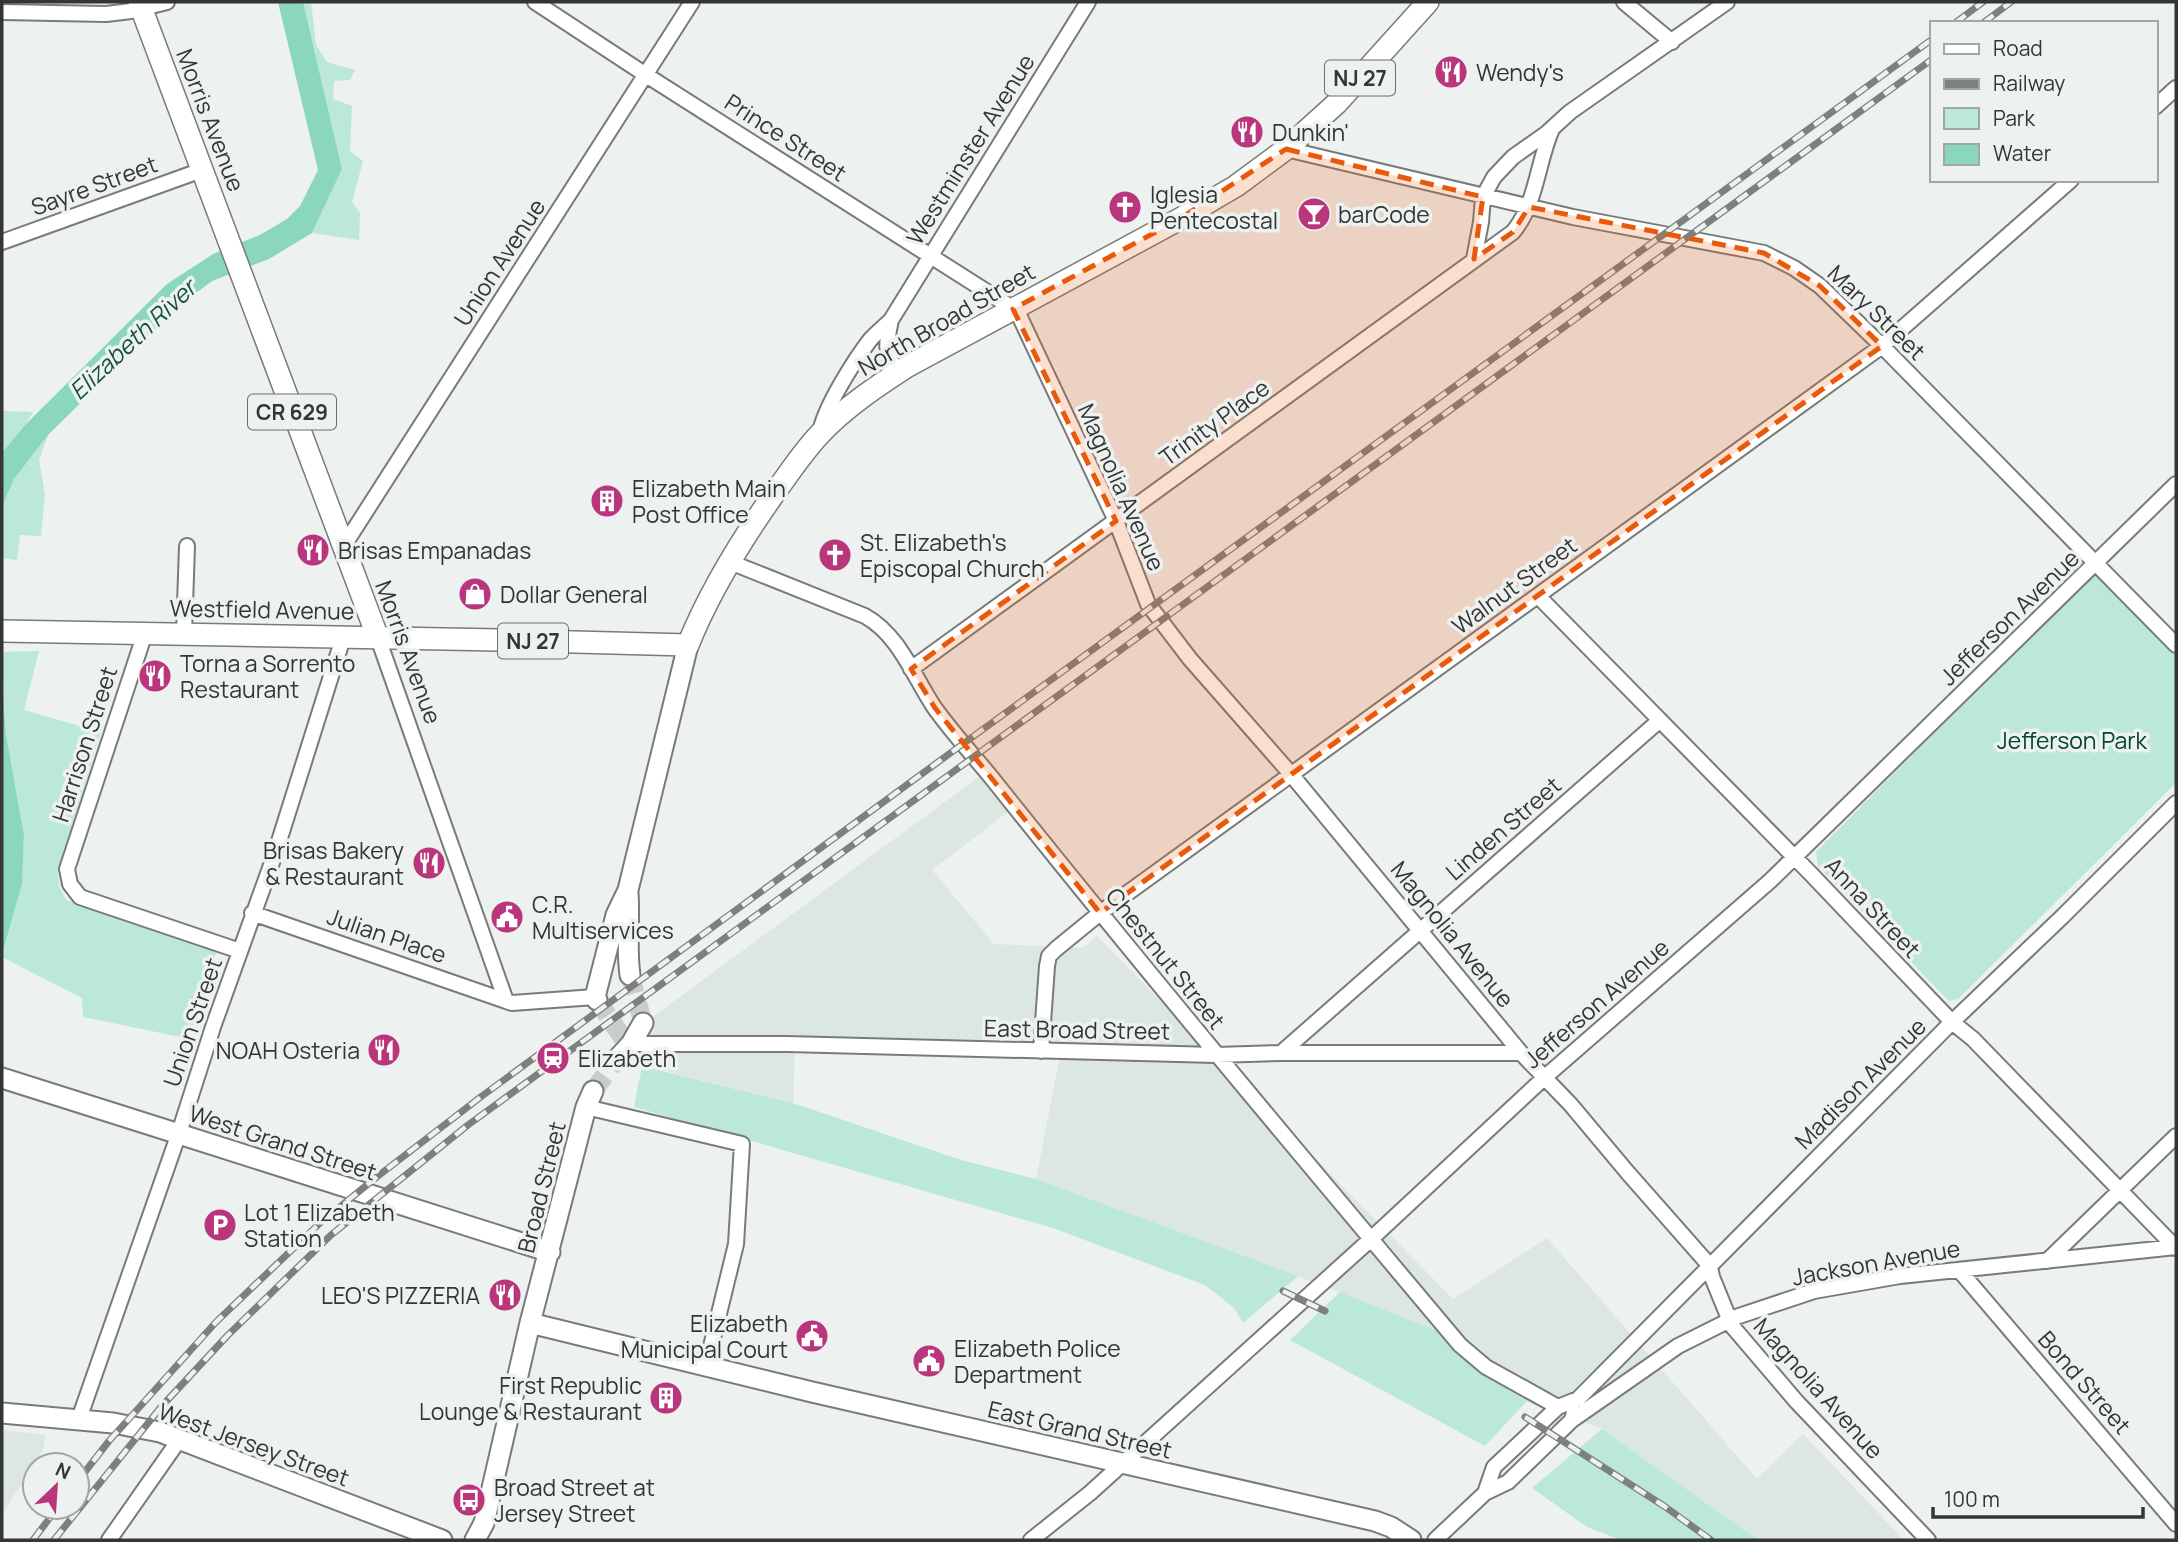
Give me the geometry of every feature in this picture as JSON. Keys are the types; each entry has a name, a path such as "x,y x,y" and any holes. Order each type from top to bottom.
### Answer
{"main road":[{"name":"North Broad Street","path":"688,645 701,614 730,562 777,490 819,435 898,372 1236,186 1286,149 1337,103 1422,4"},
{"name":"Morris Avenue","path":"140,5 378,638"},
{"name":"Westfield Avenue","path":"2,631 688,645"}],"street":[{"path":"2,12 106,14 140,5 167,2"},
{"name":"Prince Street","path":"535,2 1013,309"},
{"name":"Union Avenue","path":"343,547 692,2"},
{"name":"Westminster Avenue","path":"819,435 828,406 872,338 891,320 1088,2"},
{"path":"1624,2 1672,42"},
{"path":"1474,259 1483,197 1502,167 1570,112 1727,2"},
{"path":"2157,105 2176,89"},
{"path":"1529,207 1543,150 1552,129"},
{"name":"Mary Street","path":"1286,149 1529,207 1765,253 1794,268 1820,286 1882,346 2176,645"},
{"name":"Sayre Street","path":"2,242 202,170"},
{"name":"Walnut Street","path":"1041,1051 1049,956 1100,913 1290,773 1882,346 2069,182"},
{"name":"Trinity Place","path":"911,669 1513,232 1529,207"},
{"name":"Magnolia Avenue","path":"1013,309 1017,311 1116,521 1148,604 1190,659 1290,773 1521,1053 1710,1266 1729,1321 1796,1401 1928,1540"},
{"name":"Westminster Avenue","path":"891,320 886,342 889,359 898,372"},
{"name":"Jefferson Avenue","path":"1031,1540 1081,1502 1545,1077 1796,858 2176,484"},
{"path":"184,634 187,546"},
{"name":"Chestnut Street","path":"730,562 864,616 878,623 889,634 935,708 1216,1055 1460,1345 1486,1367 1558,1407"},
{"name":"Anna Street","path":"1538,596 1796,858 1952,1022 1973,1039 2176,1247"},
{"name":"Harrison Street","path":"145,633 67,869 70,884 80,897 240,951"},
{"name":"Union Street","path":"79,1419 252,913 275,855 343,638"},
{"name":"Morris Avenue","path":"378,638 506,1002"},
{"name":"North Broad Street","path":"596,998 616,915 628,890 688,645"},
{"name":"Linden Street","path":"1281,1053 1660,720"},
{"name":"Madison Avenue","path":"1485,1493 1494,1467 1558,1407 1578,1399 1952,1022 2176,803"},
{"name":"North Broad Street","path":"628,890 630,975"},
{"name":"Julian Place","path":"252,913 506,1002"},
{"path":"506,1002 596,998"},
{"path":"624,1047 643,1023"},
{"name":"East Broad Street","path":"624,1047 788,1044 1216,1055 1521,1053"},
{"name":"West Grand Street","path":"2,1078 550,1252"},
{"path":"590,1099 742,1144 736,1244 706,1367"},
{"name":"Broad Street","path":"475,1540 484,1523 530,1323 590,1099"},
{"path":"2047,1261 2176,1136"},
{"name":"Jackson Avenue","path":"1572,1420 1678,1346 1729,1321 1814,1291 1900,1276 2176,1247"},
{"name":"Bond Street","path":"1959,1270 2176,1524"},
{"name":"East Grand Street","path":"530,1323 706,1367 1375,1521 1391,1527 1411,1540"},
{"name":"Madison Avenue","path":"1436,1540 1485,1493 1508,1482 1572,1420 1578,1399"},
{"name":"West Jersey Street","path":"2,1413 79,1419 160,1432 442,1540"},
{"path":"109,1540 179,1440"}],"highlighted area":[{"path":"1286,149 1483,197 1474,259 1513,232 1529,207 1764,253 1820,286 1882,346 1290,773 1100,913 935,708 911,669 1116,521 1013,309 1178,220"}],"shaded area":[{"path":"980,776 1009,811 932,870 994,944 1083,948 1097,936 1453,1299 1547,1238 1757,1479 1803,1434 1904,1540 1758,1540 1602,1429 1527,1401 1479,1372 1445,1334 1036,1179 1061,1051 795,1046 793,1103 625,1061 631,1033"},
{"path":"2,1430 45,1435 43,1451 21,1451 21,1486 2,1513"}],"green space":[{"path":"303,2 311,2 316,45 327,62 355,70 350,80 334,81 333,99 352,106 350,151 363,161 352,202 360,213 359,240 312,233 342,169"},
{"path":"2,411 33,412 2,453"},
{"path":"48,435 39,460 45,495 41,536 20,535 17,560 2,558 3,504 14,479"},
{"name":"Jefferson Park","path":"2097,575 2176,655 2176,783 1958,999 1949,1001 1818,866 1816,852 2089,576"},
{"path":"39,651 24,710 101,732 58,869 59,886 66,900 216,952 195,1040 83,1017 82,998 2,957 22,884 24,835 6,735 2,652"},
{"path":"642,1066 793,1103 961,1160 1036,1179 1298,1276 1243,1323 1234,1308 1205,1285 1053,1228 634,1107"},
{"path":"1340,1292 1445,1334 1479,1372 1527,1401 1485,1446 1290,1340"},
{"path":"1602,1429 1758,1540 1621,1540 1587,1527 1532,1488"}],"water":[{"name":"Elizabeth River","path":"278,2 303,2 342,169 312,233 269,259 212,281 180,305 48,435 14,479 3,504 2,519 2,453 26,424 167,284 213,254 260,235 287,219 300,206 318,170"},
{"path":"2,677 6,735 24,835 22,884 2,955"}],"tunnel":[{"path":"630,975 643,1023"},
{"path":"597,1000 623,1038"},
{"path":"593,1091 618,1058"}],"railway":[{"path":"1958,21 1983,2"},
{"path":"1986,21 2011,2"},
{"path":"91,1464 216,1322 320,1223 378,1176 482,1096 949,754 1930,41"},
{"path":"54,1540 161,1407 228,1335 331,1235 468,1125 1930,61"},
{"path":"1283,1291 1325,1311"},
{"path":"1525,1417 1664,1506 1711,1540"},
{"path":"33,1540 47,1521"}],"place":[{"name":"Wendy's","path":"1451,72"},
{"name":"Dunkin'","path":"1247,132"},
{"name":"Iglesia Pentecostal","path":"1125,207"},
{"name":"barCode","path":"1314,214"},
{"name":"Elizabeth Main Post Office","path":"607,501"},
{"name":"Brisas Empanadas","path":"313,550"},
{"name":"St. Elizabeth's Episcopal Church","path":"835,555"},
{"name":"Dollar General","path":"475,594"},
{"name":"Torna a Sorrento Restaurant","path":"155,676"},
{"name":"Brisas Bakery & Restaurant","path":"429,863"},
{"name":"C.R. Multiservices","path":"507,917"},
{"name":"NOAH Osteria","path":"384,1050"},
{"name":"Elizabeth","path":"553,1058"},
{"name":"Lot 1 Elizabeth Station","path":"220,1225"},
{"name":"LEO'S PIZZERIA","path":"505,1295"},
{"name":"Elizabeth Municipal Court","path":"812,1336"},
{"name":"Elizabeth Police Department","path":"929,1361"},
{"name":"First Republic Lounge & Restaurant","path":"666,1398"},
{"name":"Broad Street at Jersey Street","path":"469,1500"}]}
